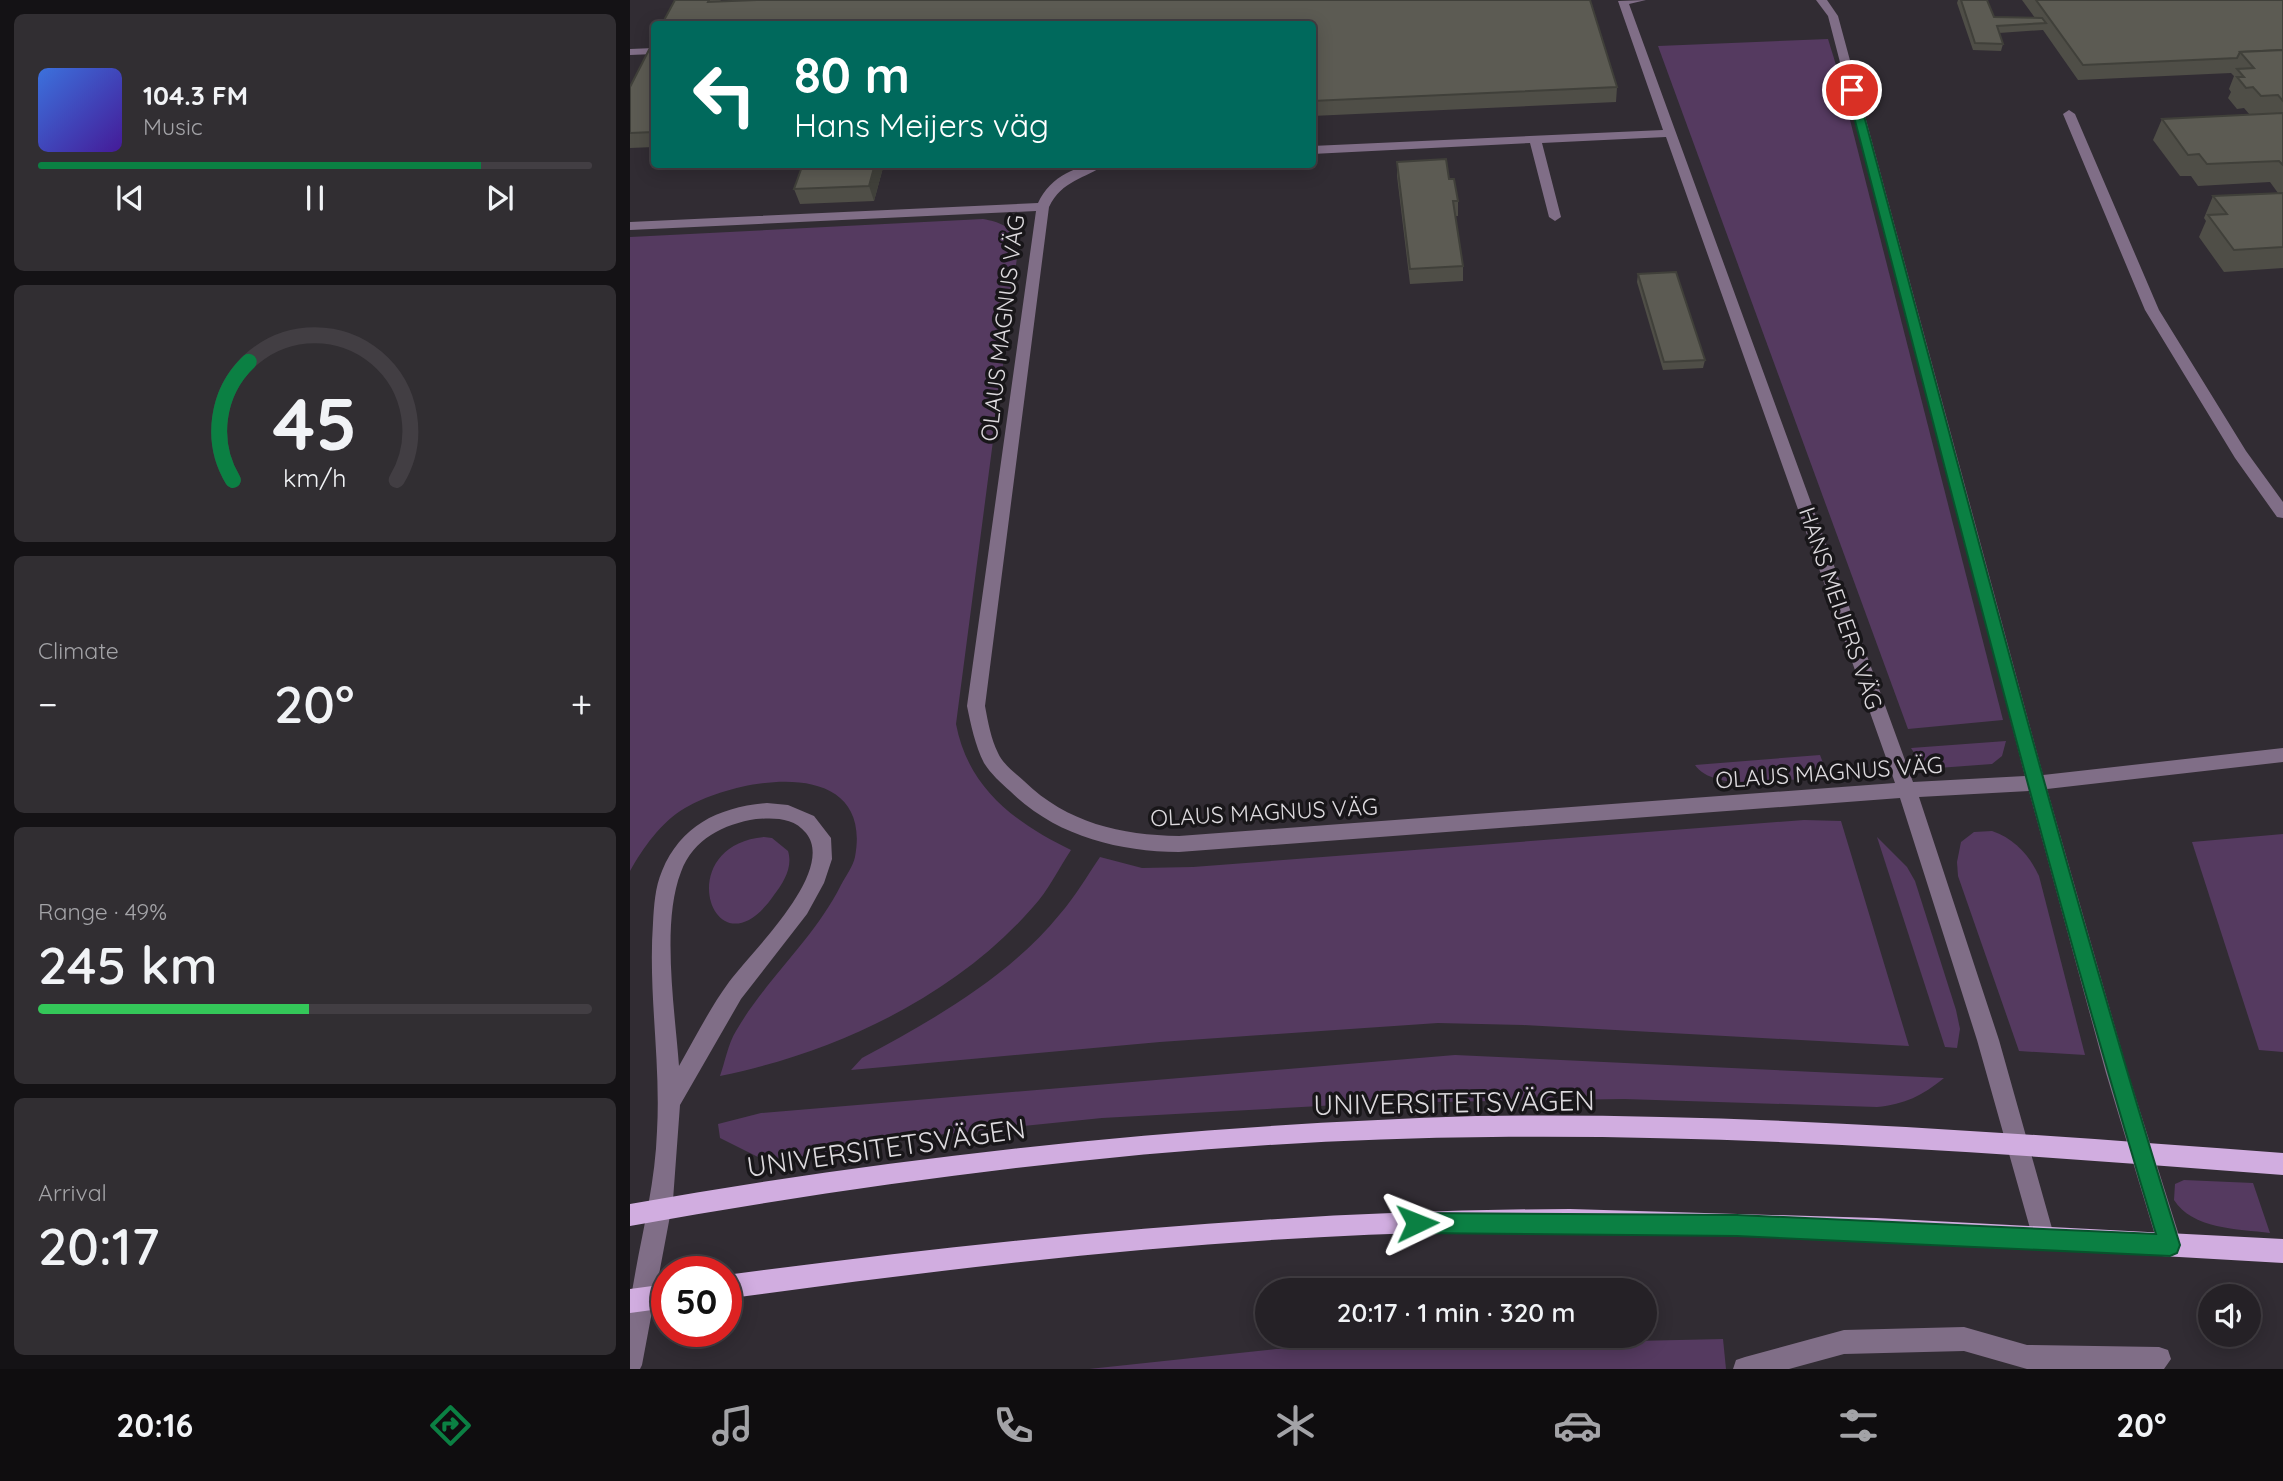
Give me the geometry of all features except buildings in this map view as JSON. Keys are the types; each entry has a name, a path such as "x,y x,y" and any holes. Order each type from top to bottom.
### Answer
{"main road":[{"name":"UNIVERSITETSVÄGEN","path":"630,1214 938,1165 1206,1141 1460,1126 1724,1129 2017,1144 2283,1164"},
{"path":"742,1285 933,1259 1210,1231 1469,1221 1737,1226 2283,1251"}],"street":[{"name":"HANS MEIJERS VÄG","path":"1641,0 1623,1 1907,790 1976,1001 2044,1239"},
{"path":"1821,0 1833,16 2037,783 2170,1245"},
{"path":"630,52 651,51"},
{"path":"2069,114 2152,310 2240,454 2283,513"},
{"path":"1316,150 1672,133"},
{"path":"1535,140 1555,217"},
{"path":"1043,207 1053,188 1091,168"},
{"name":"OLAUS MAGNUS VÄG","path":"630,226 1043,207 976,706 992,761 1020,791 1055,816 1097,836 1145,845 1179,845 1907,790 2037,783 2283,755"},
{"path":"630,1365 647,1298 661,1209 670,1101 663,931 668,880 684,850 713,821 744,813 776,811 800,816 817,827 824,847 819,876 801,908 735,989 670,1101"},
{"path":"1745,1369 1843,1342 1897,1340 1964,1339 2027,1357 2159,1359"}],"shaded area":[{"path":"1828,39 2003,720 1908,729 1658,46"},
{"path":"983,219 1004,226 1019,242 956,724 971,767 997,801 1031,828 1071,850 1038,901 1002,939 930,994 890,1017 806,1053 720,1076 736,1031 830,905 853,864 855,824 844,802 824,788 798,782 737,788 709,797 676,814 653,836 630,871 630,237"},
{"path":"2006,741 2002,756 1992,764 1938,768 1918,759 1911,748"},
{"path":"1820,755 1828,776 1777,781 1720,780 1705,774 1695,765"},
{"path":"1804,820 1841,821 1909,1046 1523,1025 1438,1023 1160,1042 851,1070 862,1058 942,1012 1018,958 1040,937 1076,894 1100,857 1142,868 1193,867"},
{"path":"1992,831 2008,838 2020,849 2039,876 2085,1055 2019,1051 1958,876 1957,862 1961,842 1974,832"},
{"path":"2283,834 2283,1052 2259,1050 2192,842"},
{"path":"764,837 772,838 788,851 787,874 781,885 753,918 734,923 720,917 711,902 709,882 717,862 734,846"},
{"path":"1877,837 1907,867 1915,881 1956,1010 1960,1029 1957,1048 1945,1047"},
{"path":"1455,1055 1944,1078 1913,1098 1877,1107 1624,1099 1374,1103 1102,1118 927,1136 768,1162 720,1138 718,1124 761,1113"},
{"path":"2184,1180 2253,1183 2270,1233 2217,1226 2192,1217 2174,1200 2175,1184"},
{"path":"1723,1339 1726,1369 1089,1369 1276,1349 1657,1348 1657,1340"}],"route":[{"path":"1417,1223 1469,1221 1737,1226 2170,1245 2117,1073 2056,854 1852,90"}]}
